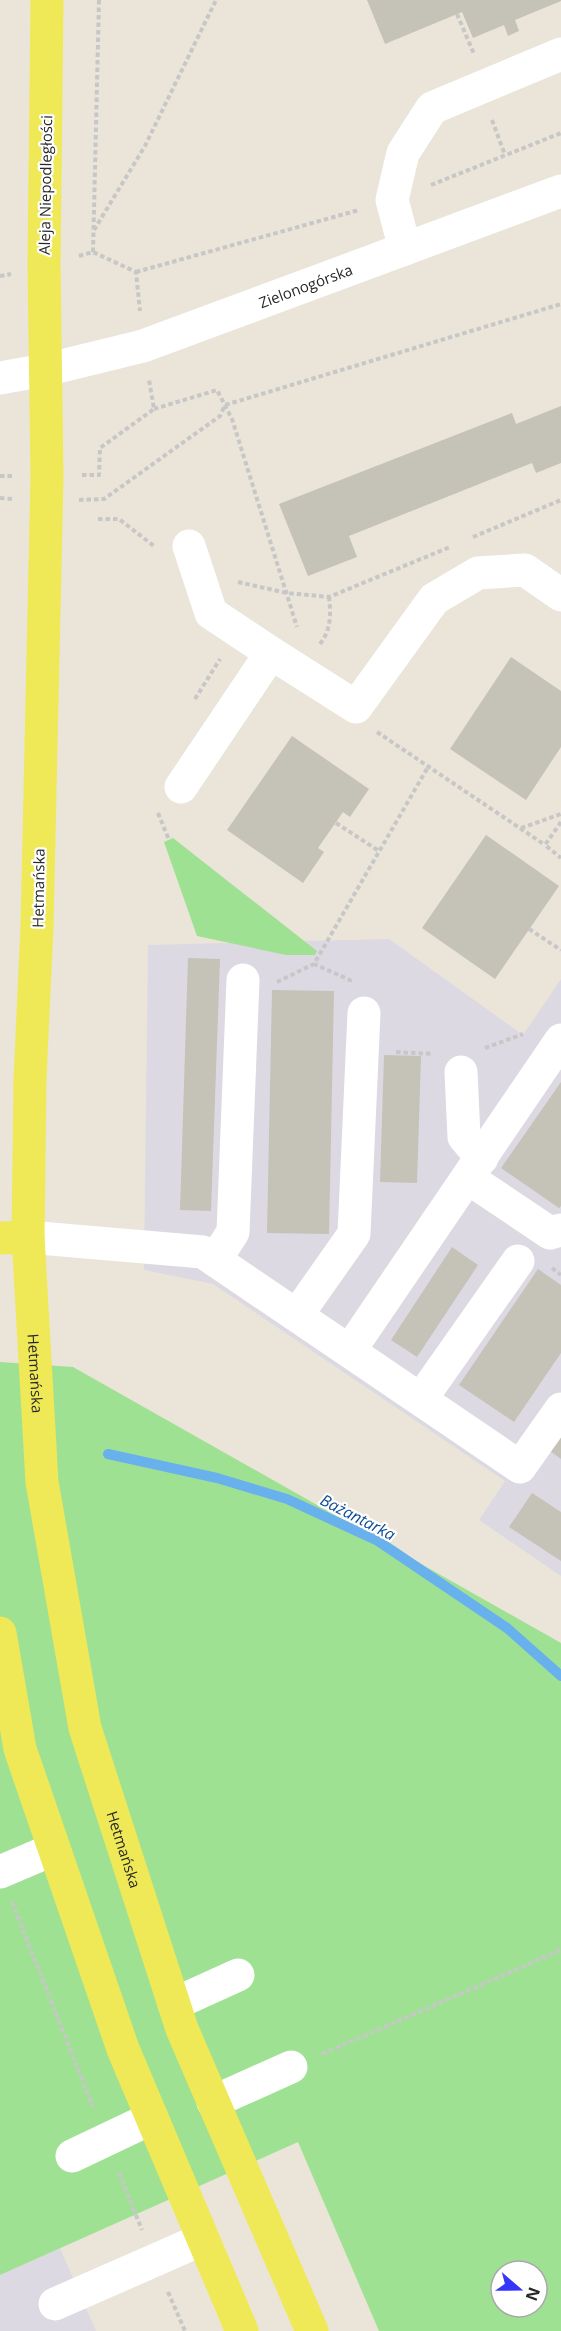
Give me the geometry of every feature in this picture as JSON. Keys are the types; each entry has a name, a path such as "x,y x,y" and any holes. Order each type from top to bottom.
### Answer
{"main road":[{"name":"Aleja Niepodległości","path":"45,370 47,0"},
{"name":"Hetmańska","path":"45,370 46,502 37,927 30,1079 14,1238 42,1482 85,1728 174,2004 213,2102 312,2331"},
{"path":"0,1633 20,1749 123,2049 242,2331"}],"street":[{"path":"405,249 392,200 403,153 432,108 561,54"},
{"name":"Zielonogórska","path":"0,378 45,370 144,346 561,191"},
{"path":"192,556 211,613 356,707 434,599 478,573 525,570 561,595"},
{"path":"181,787 272,653"},
{"path":"215,1260 233,1232 243,980"},
{"path":"297,1315 354,1234 364,1013"},
{"path":"350,1350 561,1040"},
{"path":"461,1072 464,1137 475,1168 550,1233 561,1230"},
{"path":"14,1238 203,1252 520,1467 561,1409"},
{"path":"421,1399 518,1261"},
{"path":"1,1872 54,1849"},
{"path":"174,2004 238,1975"},
{"path":"213,2102 291,2067"},
{"path":"72,2156 152,2118"},
{"path":"56,2304 203,2239"}],"path":[{"path":"93,252 99,0"},
{"path":"94,230 145,146 216,0"},
{"path":"457,14 480,68 484,86"},
{"path":"136,272 392,200 561,133"},
{"path":"0,498 46,502 104,499 219,416 225,405 561,304"},
{"path":"154,409 217,390 232,419 299,633"},
{"path":"471,538 561,500"},
{"path":"98,519 119,519 165,554 192,556 235,581 287,594 329,597 460,542"},
{"path":"316,650 324,639 331,616 329,597"},
{"path":"356,707 370,726 521,828 561,858"},
{"path":"350,980 314,964 428,767"},
{"path":"521,828 561,814"},
{"path":"545,845 561,822"},
{"path":"336,823 380,851"},
{"path":"529,929 561,950"},
{"path":"1,1872 154,2260 185,2331"},
{"path":"291,2067 561,1950"}],"shaded area":[{"path":"389,939 523,1035 561,979 561,1576 479,1520 505,1481 213,1284 144,1270 148,945"},
{"path":"60,2248 96,2331 0,2331 0,2275"}],"green space":[{"path":"173,838 317,951 315,955 286,955 197,936 164,842"},
{"path":"0,1362 73,1367 561,1643 561,2331 379,2331 298,2142 0,2275"}],"building":[{"path":"367,0 561,1 515,20 519,31 508,36 504,25 473,38 462,12 385,44"},
{"path":"561,406 561,463 536,473 532,463 349,536 357,557 308,576 279,504 512,413 516,424"},
{"path":"511,657 561,691 561,747 526,800 450,749"},
{"path":"292,736 369,789 350,817 343,812 318,848 324,852 303,883 227,830"},
{"path":"486,835 559,886 495,979 422,928"},
{"path":"188,958 220,959 211,1211 180,1210"},
{"path":"272,990 334,991 329,1234 267,1233"},
{"path":"384,1055 421,1056 417,1183 380,1182"},
{"path":"561,1082 561,1206 559,1208 501,1168"},
{"path":"452,1247 478,1265 417,1357 391,1340"},
{"path":"538,1269 561,1285 561,1353 514,1422 459,1385"},
{"path":"561,1436 561,1459 550,1451"},
{"path":"532,1493 561,1512 561,1561 509,1527"}],"waterway":[{"name":"Bażantarka","path":"108,1454 217,1478 287,1499 378,1541 507,1628 561,1676"}]}
